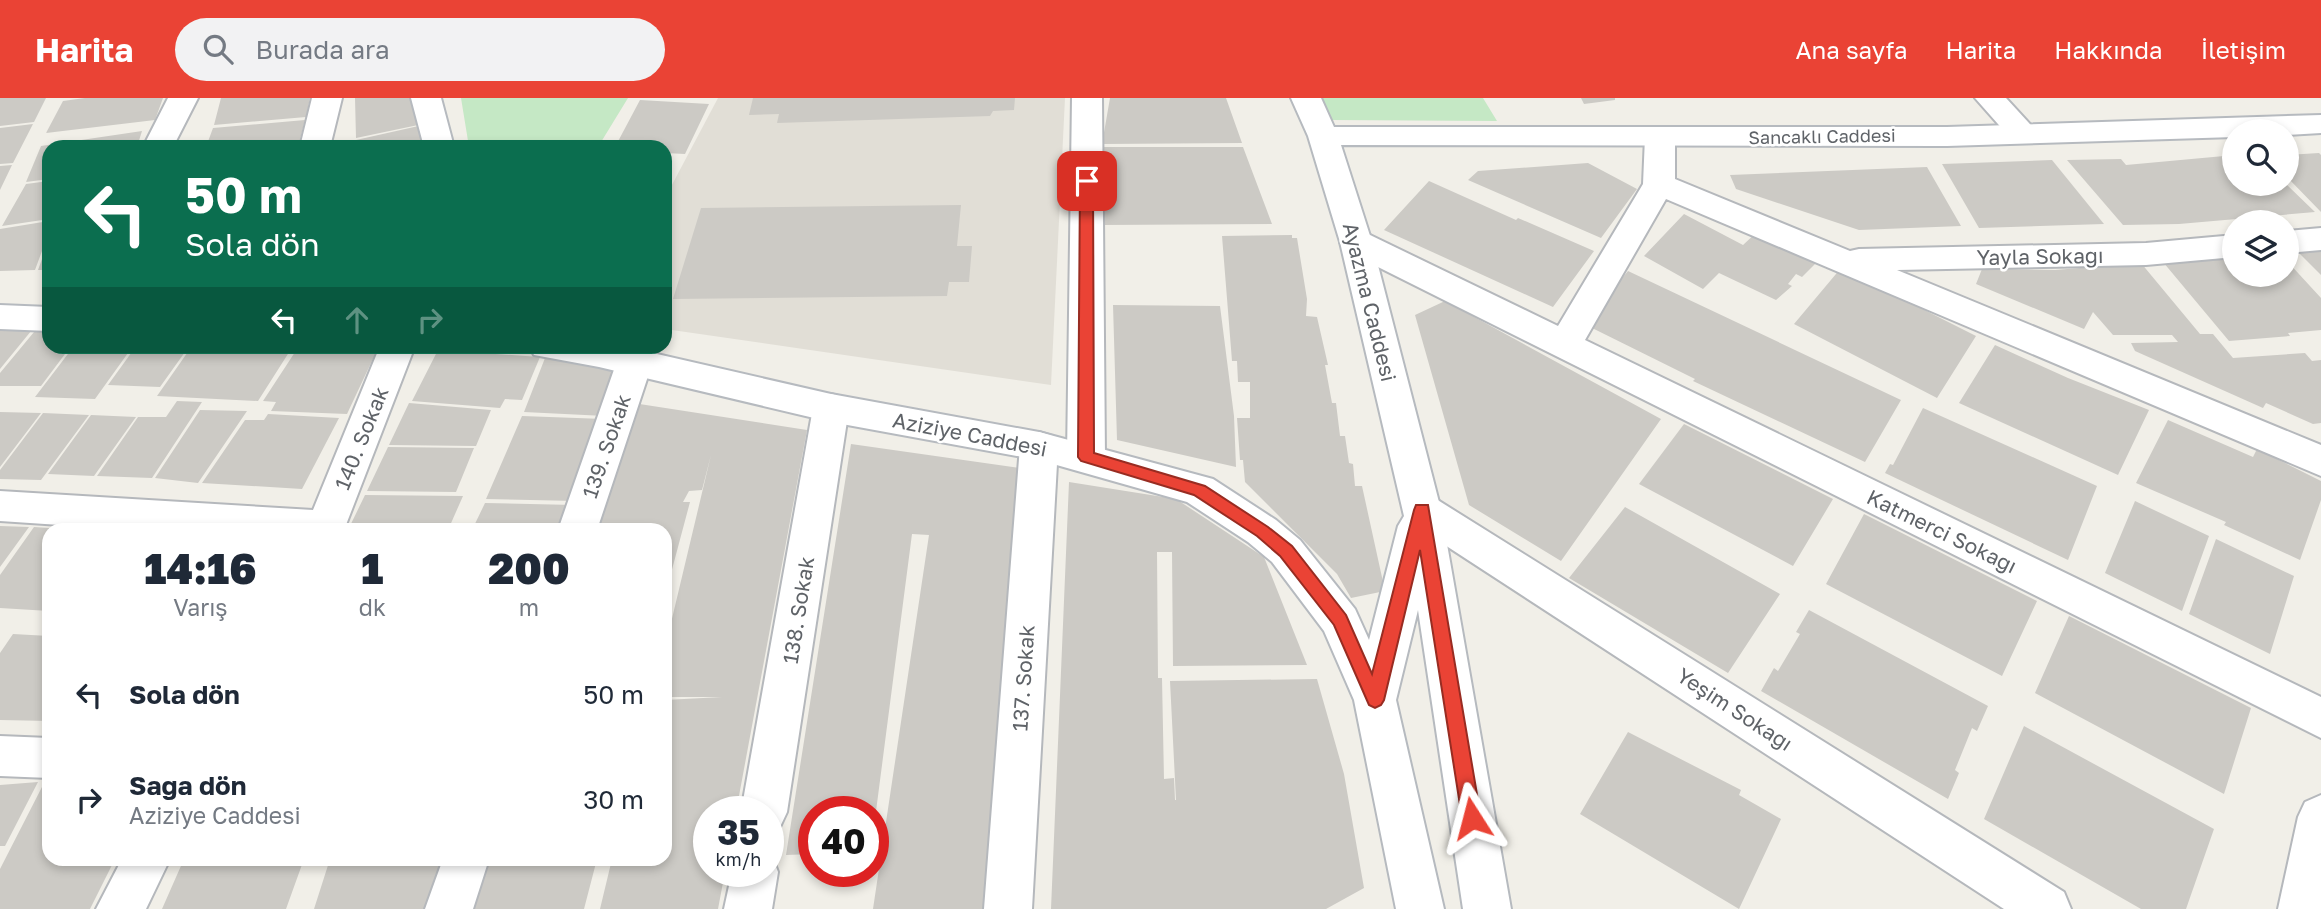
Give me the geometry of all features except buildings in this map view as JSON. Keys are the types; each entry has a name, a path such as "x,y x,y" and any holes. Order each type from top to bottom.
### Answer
{"street":[{"path":"162,140 183,98"},
{"path":"316,140 327,98"},
{"path":"426,98 437,140"},
{"path":"1086,457 1087,98"},
{"name":"Ayazma Caddesi","path":"1306,98 1323,136 1356,242 1422,510 1487,909"},
{"path":"1990,98 2024,134"},
{"name":"Sancaklı Caddesi","path":"1323,136 1660,137 2317,129"},
{"path":"1564,345 1659,184 1660,137"},
{"path":"1659,184 2321,461"},
{"path":"2299,241 2321,239"},
{"name":"Katmerci Sokağı","path":"1356,242 2321,718"},
{"name":"Yayla Sokağı","path":"1845,260 2146,254 2222,247"},
{"path":"0,317 42,319"},
{"name":"140. Sokak","path":"327,523 395,354"},
{"name":"Aziziye Caddesi","path":"593,354 635,361 831,408 1039,446 1199,490 1262,531 1286,551 1340,621 1375,700"},
{"name":"139. Sokak","path":"579,523 635,361"},
{"name":"138. Sokak","path":"767,796 831,408"},
{"name":"137. Sokak","path":"1008,909 1039,446"},
{"path":"0,506 240,523"},
{"path":"1420,909 1375,700 1422,510"},
{"name":"Yeşim Sokağı","path":"1422,510 2047,909"},
{"path":"0,756 42,758"},
{"path":"2302,909 2321,817"},
{"path":"120,909 143,866"},
{"path":"449,909 464,866"},
{"path":"748,909 752,887"}],"shaded area":[{"path":"718,98 1065,98 1051,385 672,330 672,185"}],"green space":[{"path":"461,98 628,98 602,140 468,140"},
{"path":"1321,98 1483,98 1497,121 1332,120"}],"route":[{"path":"1087,181 1086,457 1199,490 1262,531 1286,551 1340,621 1375,700 1422,510 1472,818"}]}
